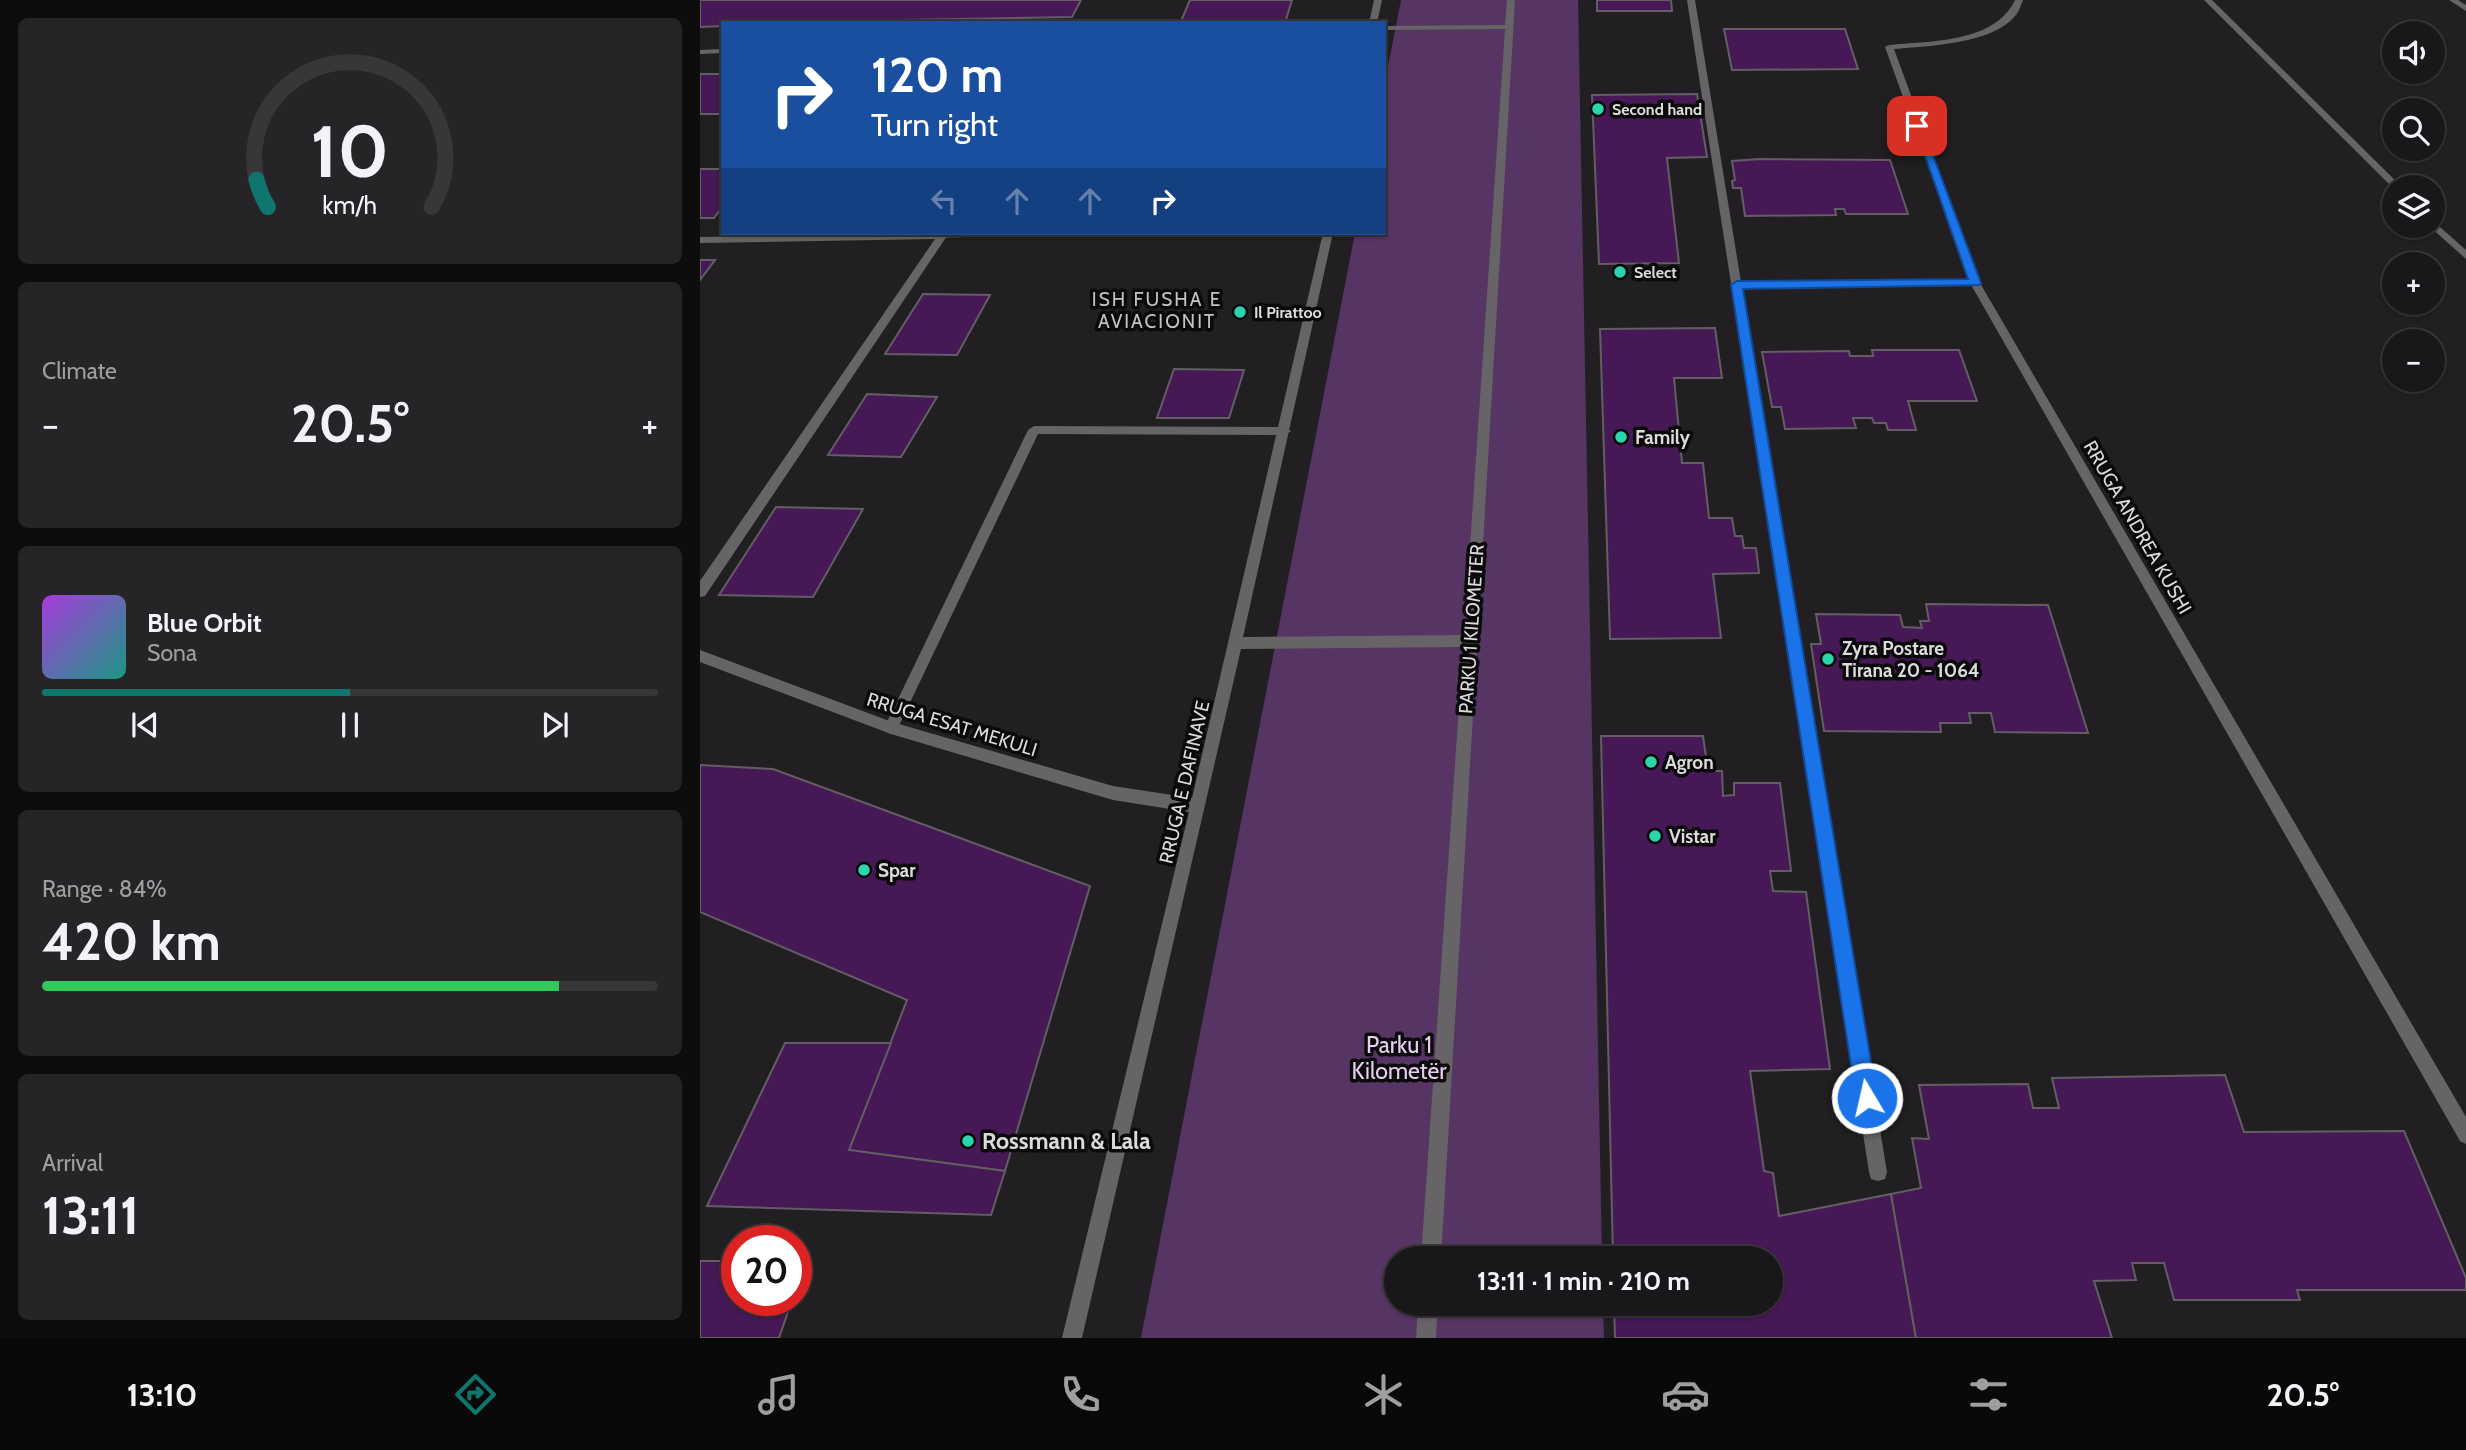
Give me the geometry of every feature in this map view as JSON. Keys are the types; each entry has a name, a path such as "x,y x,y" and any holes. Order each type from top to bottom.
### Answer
{"street":[{"path":"1373,21 1378,0"},
{"name":"PARKU 1 KILOMETER","path":"1432,1246 1511,0"},
{"path":"1691,0 1878,1172"},
{"name":"RRUGA ANDREA KUSHI","path":"2019,0 2018,9 2006,23 1976,35 1889,47 1975,283 2466,1135"},
{"path":"2208,0 2385,175"},
{"path":"2453,0 2466,9"},
{"path":"1386,28 1509,27"},
{"path":"700,52 721,51"},
{"path":"700,240 899,235"},
{"path":"700,592 938,235"},
{"name":"RRUGA E DAFINAVE","path":"1072,1338 1236,643 1328,235"},
{"path":"2445,236 2466,256"},
{"path":"1737,285 1975,283"},
{"path":"891,728 1034,430 1285,431"},
{"path":"1236,643 1470,641"},
{"name":"RRUGA ESAT MEKULI","path":"700,656 891,728 1113,793 1198,806"},
{"path":"1426,1338 1427,1316"}],"green space":[{"name":"Parku 1 Kilometër","path":"1401,0 1578,0 1602,1246 1384,1246 1384,1316 1603,1316 1604,1338 1141,1338 1355,235 1386,235 1386,77"}],"building":[{"path":"700,0 1081,0 1072,17 721,21 721,26 700,27"},
{"path":"1190,0 1292,0 1286,21 1181,21"},
{"path":"1597,0 1671,0 1672,11 1597,11"},
{"path":"1724,29 1845,29 1858,69 1732,70"},
{"path":"700,74 721,74 721,114 700,114"},
{"path":"1697,94 1707,157 1667,158 1679,263 1599,264 1592,95"},
{"path":"1890,160 1908,214 1846,214 1844,209 1835,209 1836,215 1745,216 1741,188 1733,188 1732,181 1735,180 1732,161"},
{"path":"700,169 721,169 721,209 714,218 700,218"},
{"path":"700,260 715,260 700,280"},
{"path":"923,294 990,295 957,355 885,354"},
{"path":"1715,328 1722,378 1674,378 1682,463 1703,463 1709,518 1732,518 1735,536 1742,536 1744,548 1756,548 1759,573 1713,574 1721,638 1610,639 1600,329"},
{"path":"1872,350 1959,350 1977,401 1908,401 1916,430 1888,430 1886,423 1874,423 1872,418 1853,418 1856,428 1785,429 1781,407 1772,407 1762,352 1849,351 1850,356 1873,356"},
{"path":"1174,369 1244,370 1229,418 1157,418"},
{"path":"867,394 937,397 901,457 828,455"},
{"path":"776,507 863,509 813,597 719,595"},
{"path":"1926,604 2048,605 2088,733 1995,732 1991,713 1969,713 1971,723 1940,723 1941,732 1824,731 1811,644 1821,644 1816,614 1900,615 1903,627 1922,628 1920,621 1929,621"},
{"path":"1601,736 1703,736 1708,771 1722,771 1723,796 1734,795 1734,783 1780,783 1791,871 1770,871 1773,891 1806,892 1830,1069 1750,1071 1764,1171 1773,1173 1779,1216 1891,1194 1916,1338 1615,1338 1614,1316 1783,1316 1783,1246 1613,1246"},
{"path":"700,765 773,769 1090,886 1005,1171 849,1150 907,1000 700,912"},
{"path":"785,1043 891,1043 849,1150 1005,1171 991,1215 707,1206"},
{"path":"2225,1075 2244,1132 2404,1131 2466,1278 2466,1290 2297,1290 2300,1300 2174,1300 2164,1263 2132,1263 2136,1280 2094,1281 2112,1338 1916,1338 1891,1194 1921,1188 1912,1138 1929,1139 1919,1085 2028,1084 2033,1108 2059,1108 2052,1078"},
{"path":"700,1261 721,1261 721,1316 787,1316 779,1338 700,1338"}],"place":[{"name":"Second hand","path":"1598,109"},
{"name":"Select","path":"1620,272"},
{"name":"Il Pirattoo","path":"1240,312"},
{"name":"Family","path":"1621,437"},
{"name":"Zyra Postare Tirana 20 - 1064","path":"1828,659"},
{"name":"Agron","path":"1651,762"},
{"name":"Vistar","path":"1655,836"},
{"name":"Spar","path":"864,870"},
{"name":"Rossmann & Lala","path":"968,1141"}],"district":[{"name":"ISH FUSHA E AVIACIONIT","path":"1157,310"}],"route":[{"path":"1867,1098 1737,285 1975,283 1917,126"}]}
